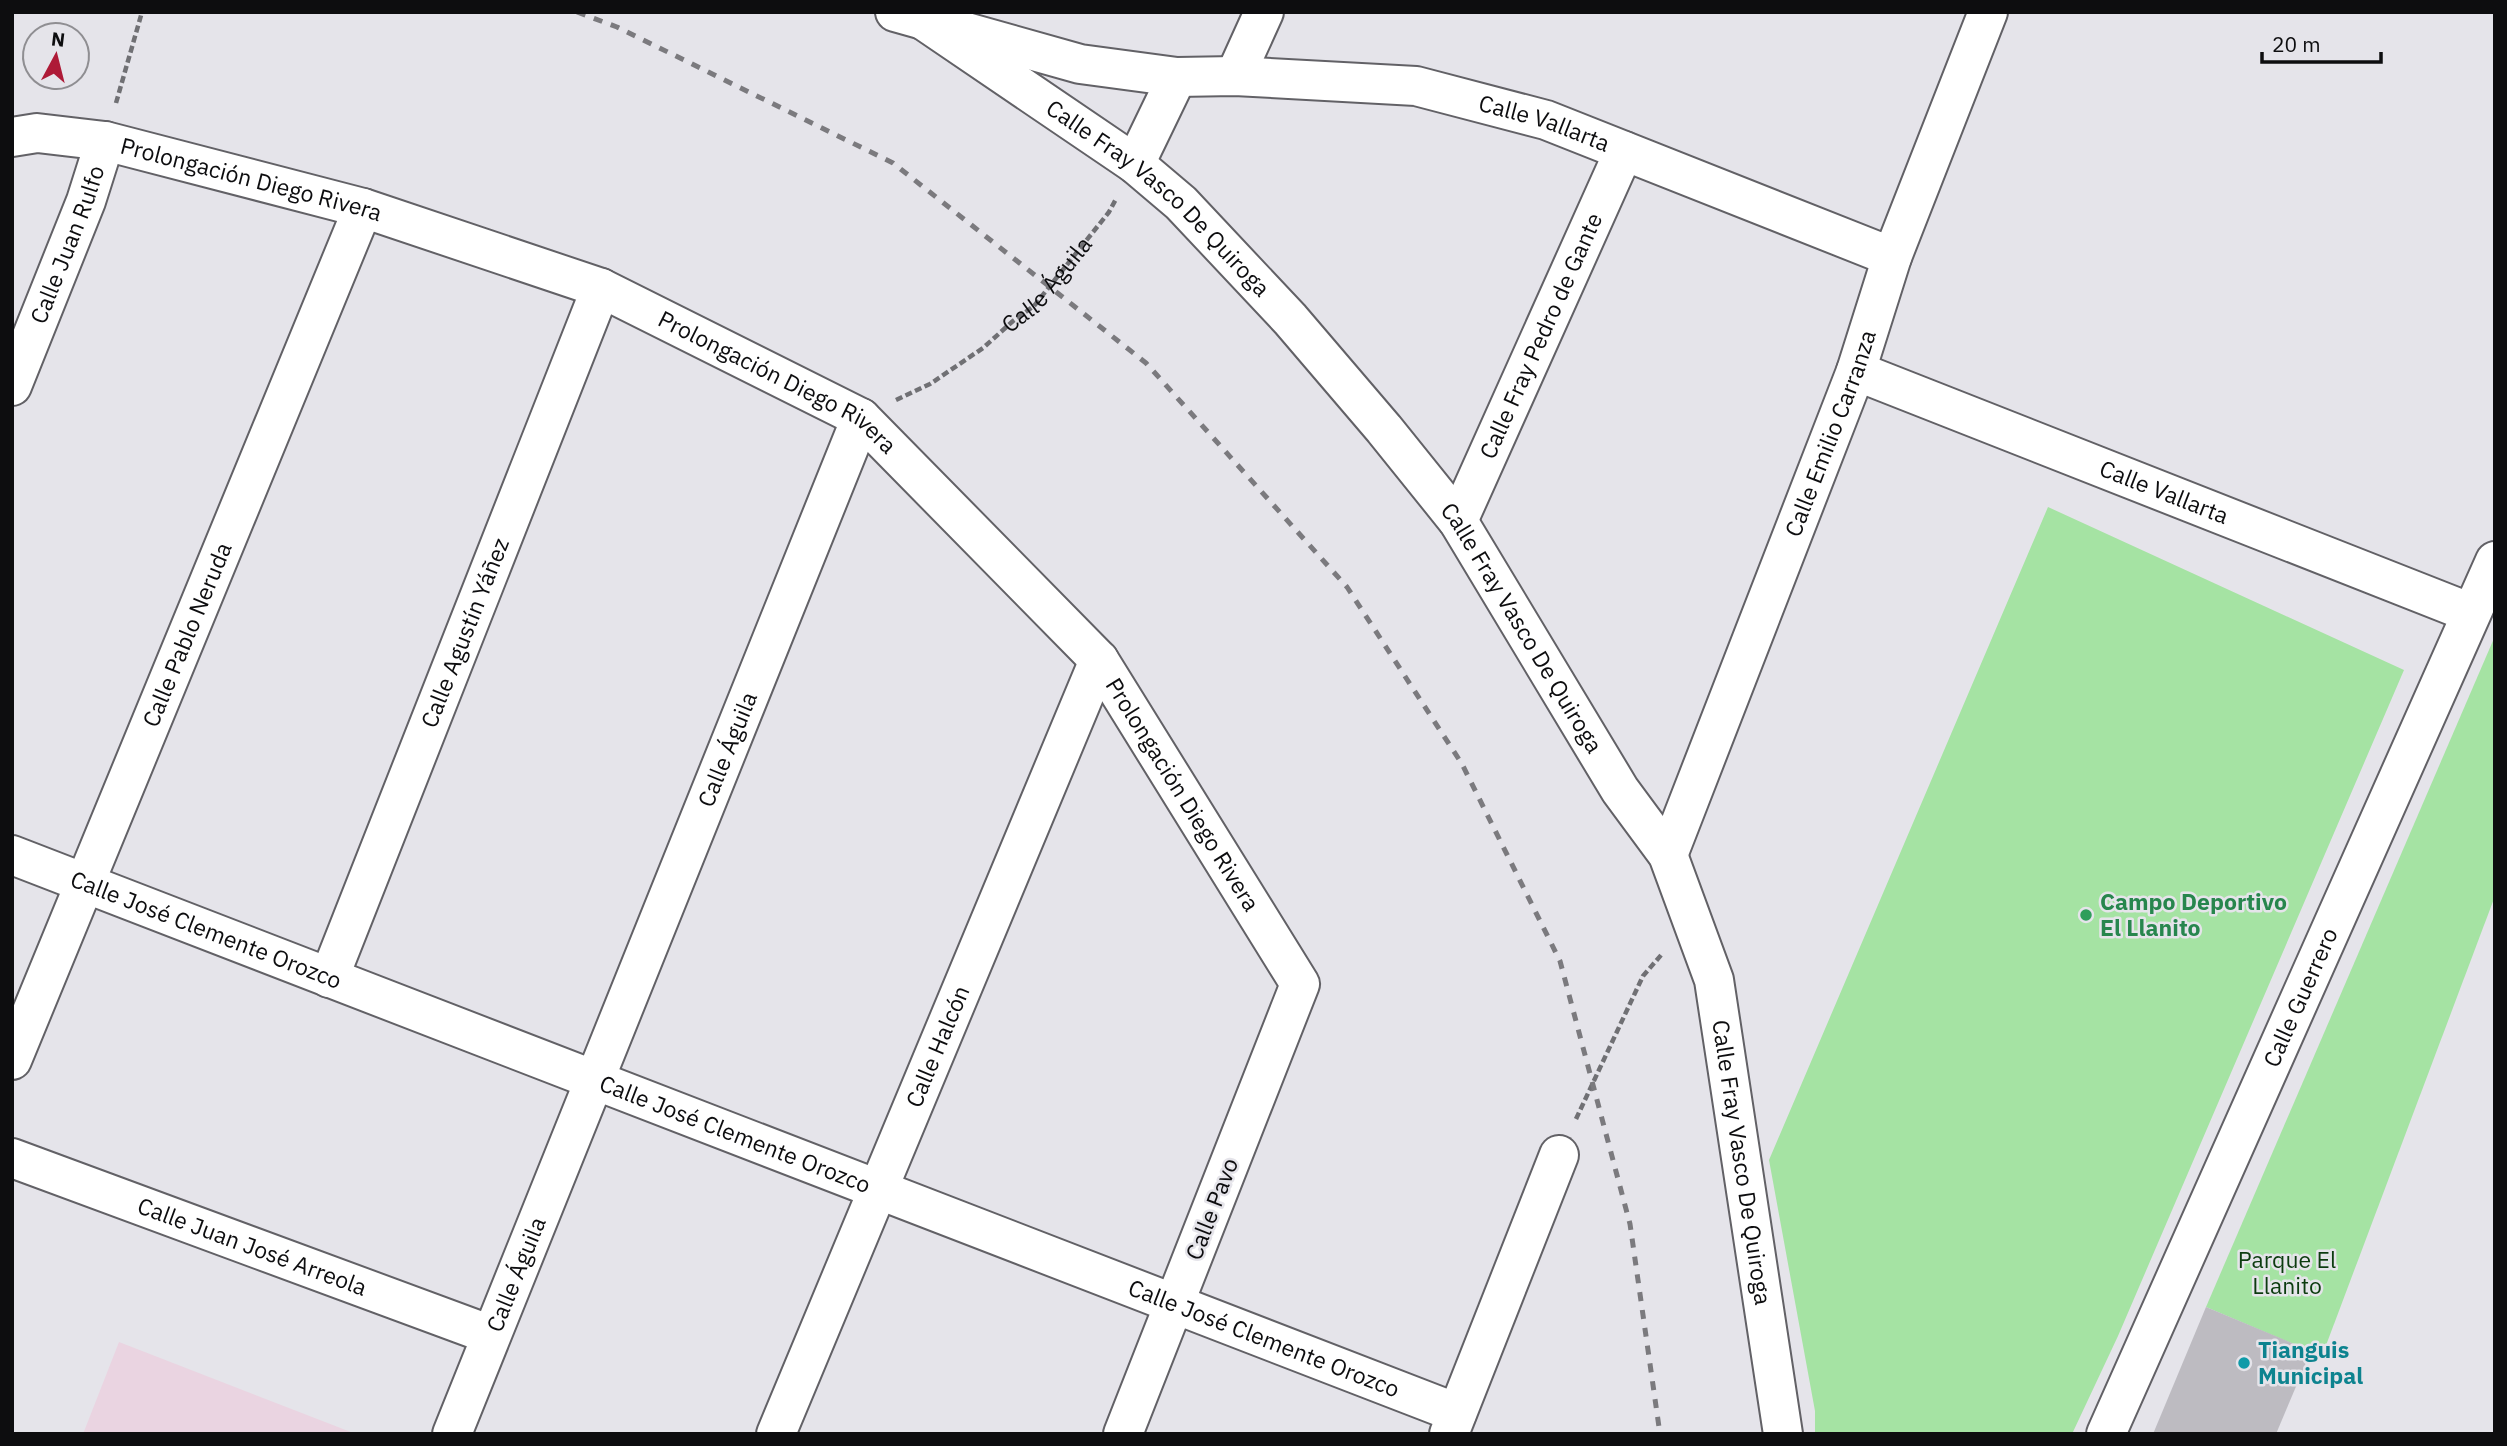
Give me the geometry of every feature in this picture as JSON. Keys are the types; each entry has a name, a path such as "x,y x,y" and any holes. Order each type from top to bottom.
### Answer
{"street":[{"path":"1235,76 1264,12"},
{"name":"Calle Emilio Carranza","path":"1668,855 1856,371 1892,257 1988,12"},
{"name":"Calle Vallarta","path":"909,16 1080,64 1177,76 1235,76 1416,86 1546,120 1892,257"},
{"name":"Calle Fray Vasco De Quiroga","path":"909,16 1135,164 1181,203 1290,319 1384,429 1458,522 1619,790 1668,855 1714,980 1783,1434"},
{"path":"1135,164 1177,76"},
{"name":"Prolongación Diego Rivera","path":"20,131 105,141 363,208 601,288 861,418 1099,660 1300,984"},
{"name":"Calle Juan Rulfo","path":"12,386 86,201 105,141"},
{"name":"Calle Fray Pedro de Gante","path":"1458,522 1624,151"},
{"name":"Calle Pablo Neruda","path":"12,1060 363,208"},
{"name":"Calle Agustín Yáñez","path":"329,978 601,288"},
{"name":"Calle Vallarta","path":"1856,371 2472,613"},
{"name":"Calle Águila","path":"452,1434 861,418"},
{"name":"Calle Guerrero","path":"2105,1434 2495,561"},
{"name":"Calle Halcón","path":"776,1434 1099,660"},
{"name":"Calle José Clemente Orozco","path":"12,855 1174,1304 1453,1423"},
{"name":"Calle Pavo","path":"1122,1434 1300,984"},
{"path":"1453,1423 1559,1155"},
{"name":"Calle Juan José Arreola","path":"12,1157 491,1335"}],"path":[{"path":"105,141 142,12"},
{"name":"Calle Águila","path":"861,418 930,384 983,348 1034,306 1109,212 1135,164"},
{"path":"1559,1155 1643,976 1692,920"}],"shaded area":[{"path":"119,1342 356,1434 83,1434"}],"green space":[{"name":"Campo Deportivo El Llanito","path":"2048,507 2404,670 2118,1336 2072,1434 1815,1434 1815,1411 1769,1160"},
{"name":"Parque El Llanito","path":"2495,636 2495,896 2322,1356 2206,1307"}],"building":[{"name":"Tianguis Municipal","path":"2206,1307 2311,1351 2276,1434 2153,1434"}],"railway":[{"path":"577,12 617,27 893,163 1146,363 1347,587 1462,764 1560,961 1630,1224 1660,1434"}],"place":[{"name":"Campo Deportivo El Llanito","path":"2086,915"},
{"name":"Tianguis Municipal","path":"2244,1363"}]}
